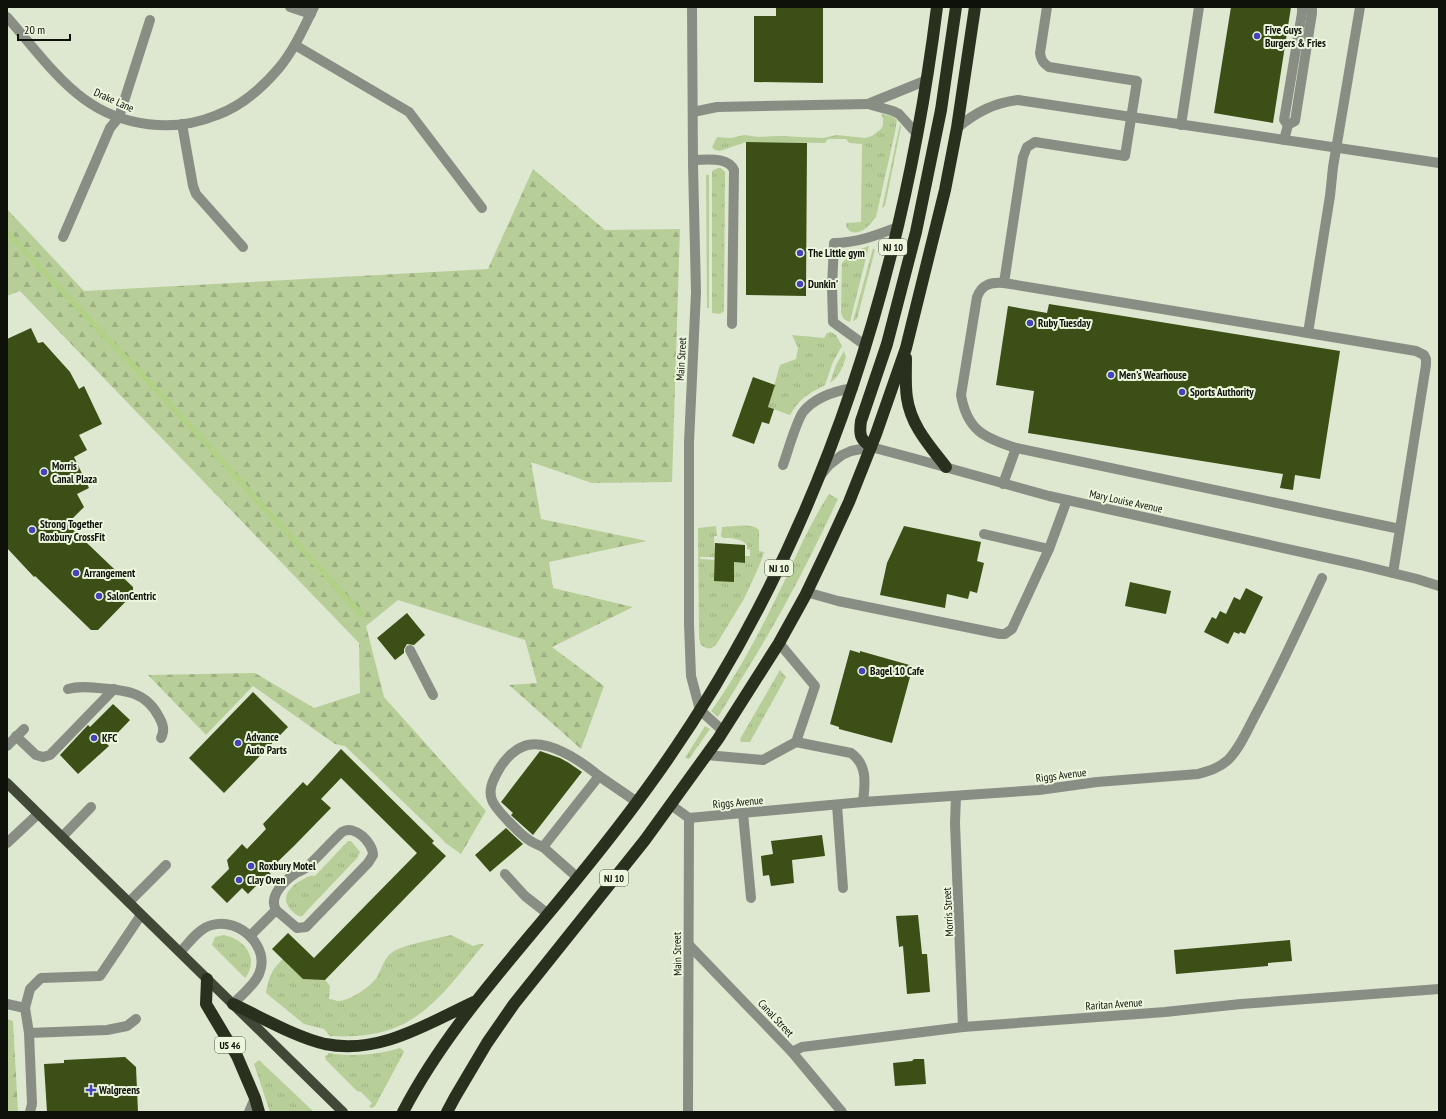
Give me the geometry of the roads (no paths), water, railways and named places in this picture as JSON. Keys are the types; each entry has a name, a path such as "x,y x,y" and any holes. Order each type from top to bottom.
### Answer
{"highway":[{"name":"NJ 10","path":"403,1112 413,1092 434,1058 475,1002 612,835 674,750 718,681 754,618 798,527 819,479 853,388 877,309 898,227 917,134 927,80 937,7"},
{"path":"871,447 862,440 860,431 887,344 916,232 941,110 956,7"},
{"name":"NJ 10","path":"447,1112 487,1043 514,1004 645,840 723,731 779,642 806,592 849,502 884,414 906,348 937,224 958,128 975,7"},
{"path":"906,348 907,397 913,419 918,429 946,467"},
{"name":"US 46","path":"207,979 206,1004 237,1056 255,1098 259,1112"},
{"path":"233,1004 310,1039 325,1044 356,1046 375,1044 393,1039 475,1002"}],"main road":[{"name":"US 46","path":"7,783 343,1112"}],"street":[{"path":"290,7 312,10"},
{"name":"Main Street","path":"692,7 696,292 689,442 690,624 691,676 700,710"},
{"path":"1004,283 1025,149 1035,142 1125,156 1137,81 1049,67 1044,63 1040,53 1047,7"},
{"path":"1181,125 1199,7"},
{"path":"1288,125 1284,120 1302,7"},
{"path":"1284,140 1288,125 1295,121 1312,7"},
{"path":"1308,333 1360,7"},
{"name":"Drake Lane","path":"7,17 65,83 84,99 119,117 151,125 182,124 218,115 240,103 262,86 280,67 295,45 312,10"},
{"path":"63,237 110,128 119,117 150,20"},
{"path":"295,45 409,112 482,208"},
{"path":"868,104 927,80"},
{"path":"958,128 981,111 1006,102 1018,100 1439,163"},
{"path":"693,112 717,107 752,105 868,104 899,114 917,134"},
{"path":"182,124 193,186 196,194 243,246"},
{"path":"693,160 726,161 734,170 732,324"},
{"path":"866,346 832,322 834,243 854,242 898,227"},
{"path":"1393,573 1400,529 1426,365 1426,359 1420,352 1004,283 994,282 988,284 979,291 962,395 964,407 969,420 978,430 994,440 1016,448 1400,529"},
{"path":"783,465 803,413 814,402 833,392 853,388"},
{"name":"Mary Louise Avenue","path":"819,479 829,465 842,455 851,451 871,447 1066,500 1393,573 1439,586"},
{"path":"1003,484 1016,448"},
{"path":"806,592 838,601 1005,634 1012,629 1049,549 1066,500"},
{"path":"984,534 1049,549"},
{"name":"Riggs Avenue","path":"689,818 863,802 1039,790 1097,782 1198,774 1220,767 1236,749 1250,725 1283,663 1322,578"},
{"path":"779,642 815,686 796,742"},
{"path":"410,650 433,695"},
{"path":"68,689 77,686 132,692 153,708 158,715 164,729 162,738"},
{"path":"16,736 39,757 50,755 114,689"},
{"path":"700,710 723,731"},
{"path":"7,746 24,728"},
{"path":"706,755 763,760 796,742 847,752 858,758 862,765 865,787 863,802"},
{"path":"578,878 543,848 528,840 498,810 492,800 491,789 500,767 514,751 521,747 542,744 564,752 587,766 637,802"},
{"path":"543,848 599,776"},
{"name":"Morris Street","path":"956,796 963,1027"},
{"path":"671,805 689,818"},
{"path":"837,805 843,888"},
{"path":"62,837 91,807"},
{"path":"7,843 38,814"},
{"path":"743,814 752,898"},
{"name":"Main Street","path":"688,1112 689,818"},
{"path":"351,829 354,831 371,848 373,855 368,863 306,927 297,928 276,910 274,897 281,888 296,873 306,868 345,830 351,829"},
{"path":"129,902 166,865"},
{"path":"505,874 525,896 548,914"},
{"path":"250,936 276,910"},
{"path":"32,1109 29,1033 26,1008 30,989 41,978 100,976 141,915"},
{"path":"180,952 201,931 211,925 225,923 231,924 250,936 259,949 262,960 261,968 253,983 233,1004"},
{"name":"Canal Street","path":"689,945 792,1052 842,1112"},
{"name":"Raritan Avenue","path":"792,1052 802,1047 963,1027 1439,989"},
{"path":"7,1004 26,1008"},
{"path":"29,1033 107,1030 126,1026 136,1019"},
{"path":"249,1112 255,1098"}],"waterway":[{"path":"7,232 168,402 362,615"}],"place":[{"name":"Five Guys Burgers & Fries","path":"1257,36"},
{"name":"The Little gym","path":"800,253"},
{"name":"Dunkin'","path":"800,284"},
{"name":"Ruby Tuesday","path":"1030,323"},
{"name":"Men's Wearhouse","path":"1111,375"},
{"name":"Sports Authority","path":"1182,392"},
{"name":"Morris Canal Plaza","path":"44,472"},
{"name":"Strong Together Roxbury CrossFit","path":"32,530"},
{"name":"Arrangement","path":"76,573"},
{"name":"SalonCentric","path":"99,596"},
{"name":"Bagel 10 Cafe","path":"862,671"},
{"name":"KFC","path":"94,738"},
{"name":"Advance Auto Parts","path":"238,743"},
{"name":"Roxbury Motel","path":"251,866"},
{"name":"Clay Oven","path":"239,880"},
{"name":"Walgreens","path":"91,1090"}]}
